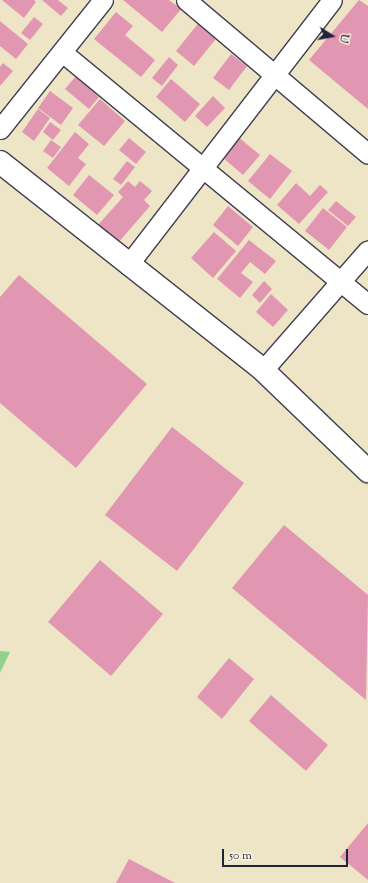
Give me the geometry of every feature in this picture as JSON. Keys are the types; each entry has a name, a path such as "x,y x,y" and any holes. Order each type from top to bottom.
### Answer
{"main road":[{"path":"0,162 128,265 263,370 368,471"}],"street":[{"path":"0,129 103,0"},
{"path":"186,0 368,154"},
{"path":"128,265 273,74 332,0"},
{"path":"62,52 203,165 342,280 368,304"},
{"path":"263,370 368,250"}],"green space":[{"path":"0,651 10,652 0,673"}],"building":[{"path":"2,0 34,0 36,2 24,18"},
{"path":"42,0 58,0 68,8 61,16"},
{"path":"123,0 169,0 181,9 162,32"},
{"path":"359,0 368,6 368,109 309,60"},
{"path":"116,12 133,26 125,35 155,60 141,77 94,39"},
{"path":"34,17 43,24 30,40 21,33"},
{"path":"201,20 219,35 194,66 176,51"},
{"path":"0,21 28,44 16,59 0,46"},
{"path":"231,54 247,66 229,90 213,78"},
{"path":"169,57 178,65 162,86 152,78"},
{"path":"3,63 13,71 0,86 0,67"},
{"path":"76,76 99,97 89,109 65,89"},
{"path":"171,79 200,104 185,122 156,97"},
{"path":"50,91 73,108 61,125 38,108"},
{"path":"213,96 225,108 207,127 195,116"},
{"path":"100,99 125,121 104,146 78,125"},
{"path":"38,109 50,118 34,141 22,132"},
{"path":"50,122 61,130 53,140 43,132"},
{"path":"231,131 260,155 243,175 215,151"},
{"path":"75,132 89,144 78,158 86,164 69,186 47,168"},
{"path":"129,138 146,152 136,164 119,150"},
{"path":"51,140 61,147 53,158 43,151"},
{"path":"270,154 292,171 270,199 248,181"},
{"path":"127,161 135,167 121,185 113,179"},
{"path":"89,175 114,195 97,215 73,195"},
{"path":"128,181 135,187 140,181 152,191 144,200 150,206 118,243 98,225 123,197 118,192"},
{"path":"296,183 310,196 320,185 328,192 299,224 277,205"},
{"path":"336,201 356,217 348,226 328,210"},
{"path":"228,206 253,227 238,246 213,225"},
{"path":"323,208 347,227 329,250 305,231"},
{"path":"214,232 236,251 213,278 191,258"},
{"path":"249,240 276,261 265,274 250,262 241,273 253,282 240,298 217,279"},
{"path":"19,275 147,384 76,468 0,403 0,297"},
{"path":"264,281 272,289 260,303 252,295"},
{"path":"271,294 288,310 273,327 256,312"},
{"path":"172,427 244,483 177,571 105,515"},
{"path":"284,525 368,595 366,700 232,588"},
{"path":"100,560 163,614 111,676 48,622"},
{"path":"229,658 254,679 222,719 197,697"},
{"path":"271,695 328,745 306,771 249,721"},
{"path":"368,823 368,880 340,857"},
{"path":"129,859 175,883 116,883"}]}
